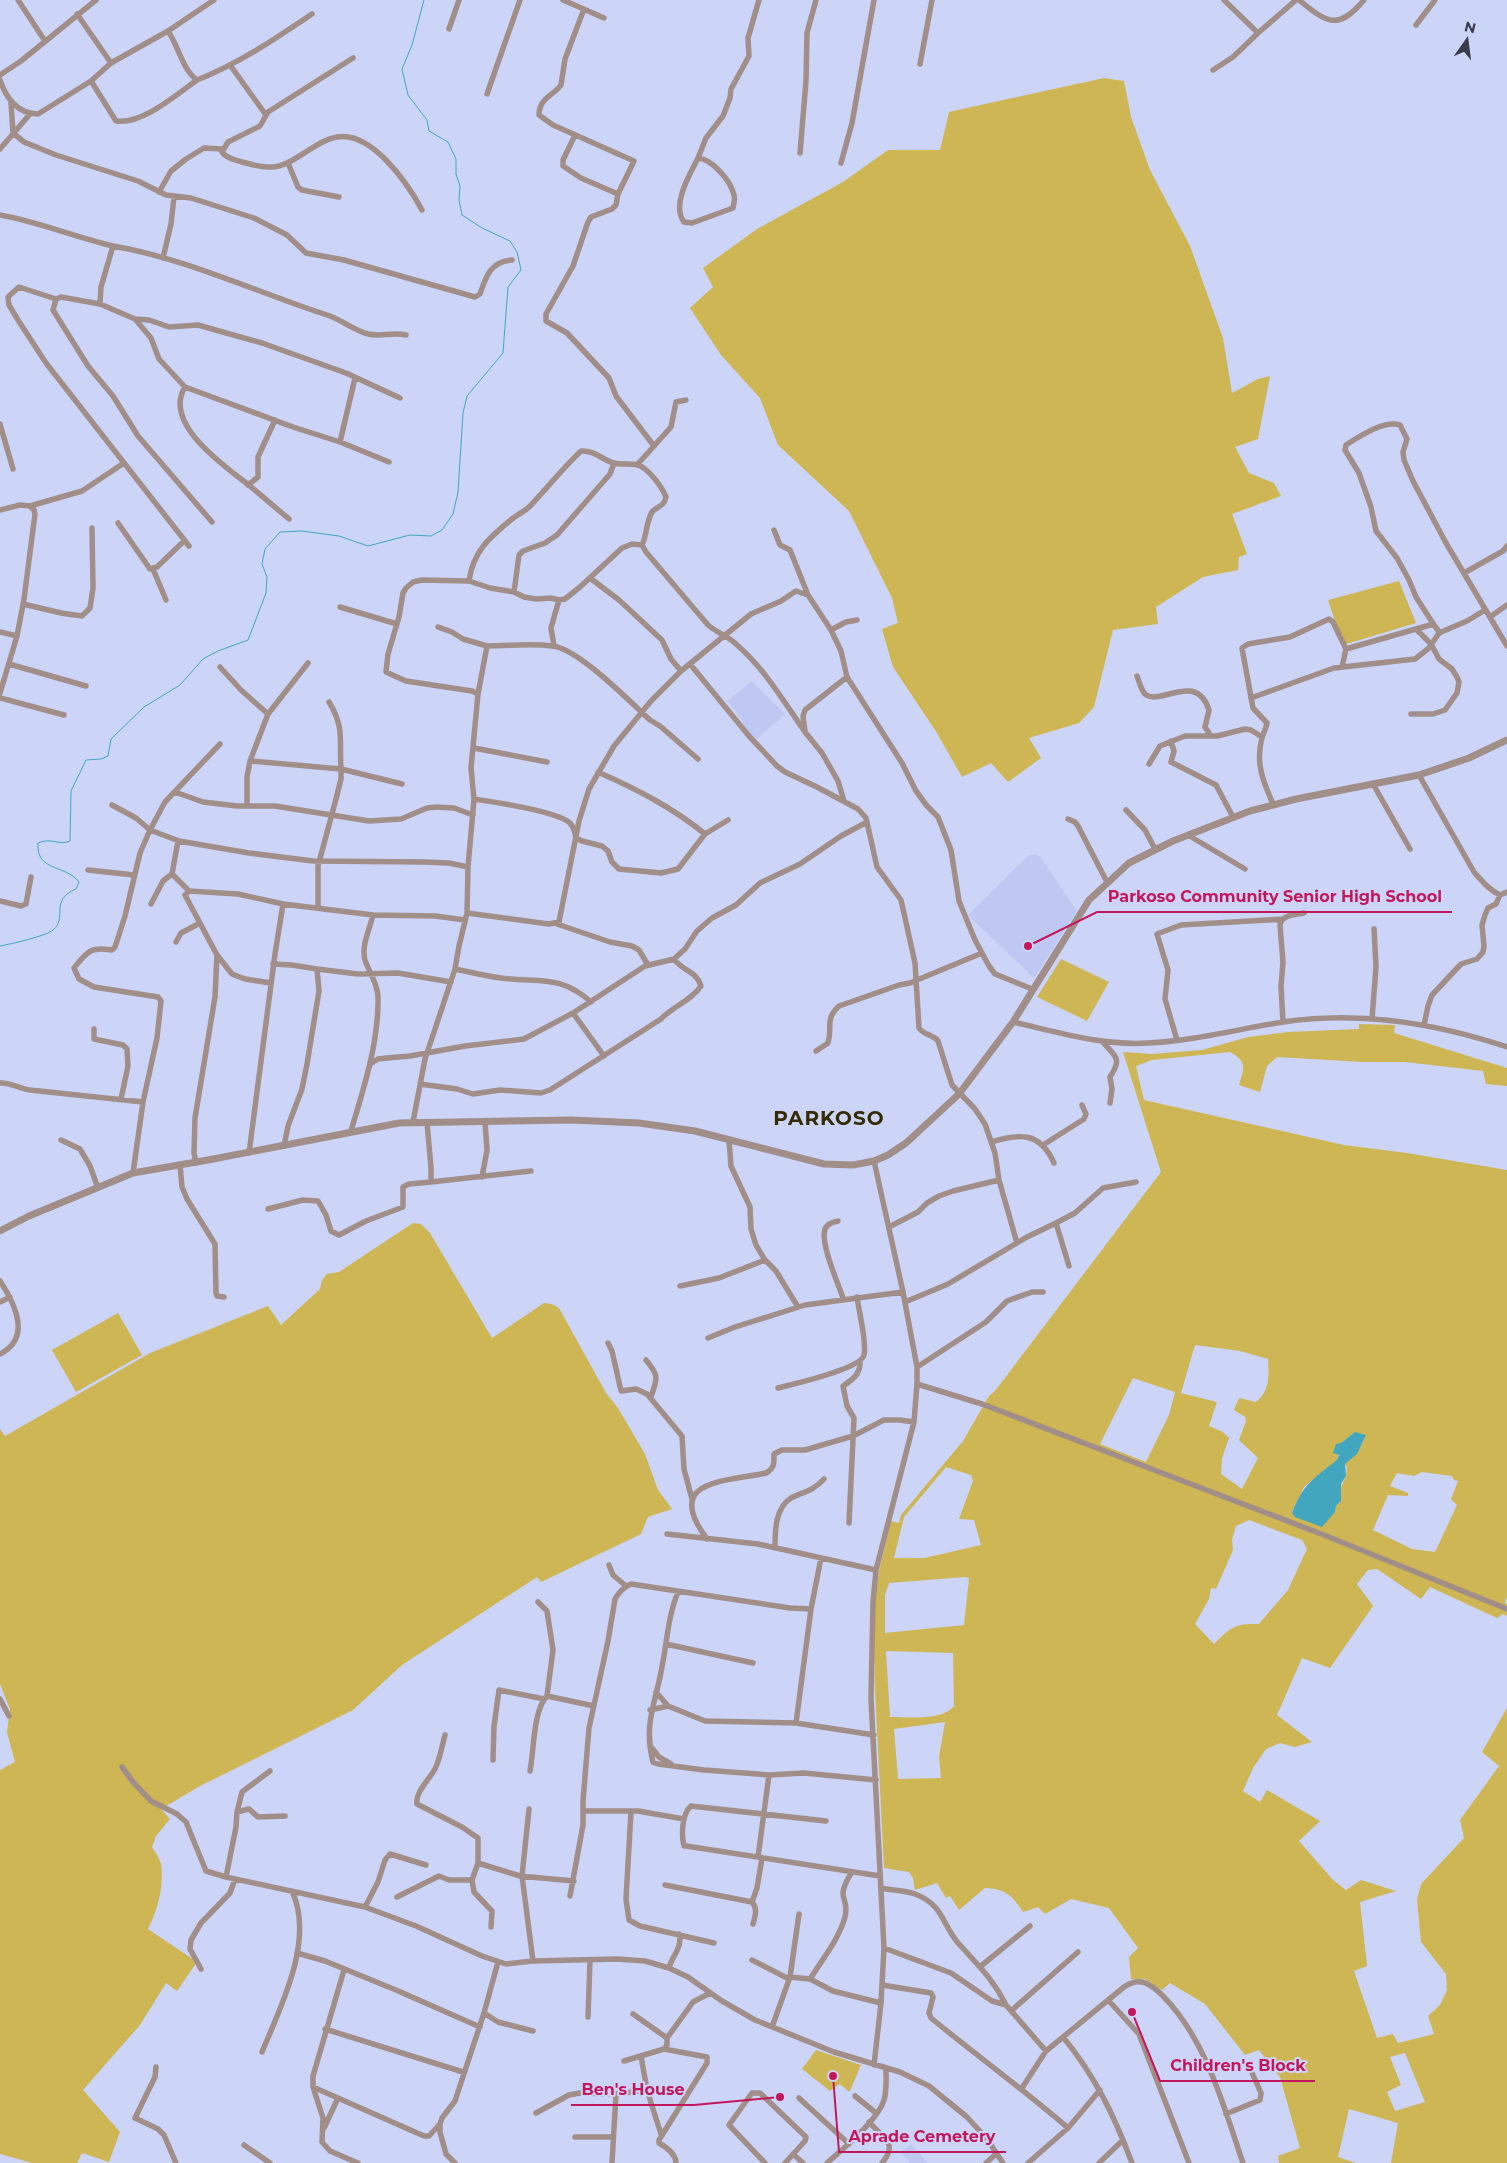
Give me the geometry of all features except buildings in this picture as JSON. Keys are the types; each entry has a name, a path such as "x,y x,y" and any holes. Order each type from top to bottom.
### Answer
{"street":[{"path":"18,0 45,41"},
{"path":"0,75 21,61 96,0"},
{"path":"11,102 30,114 38,114 91,81 111,63 168,31 214,0"},
{"path":"450,29 459,0"},
{"path":"486,94 520,0"},
{"path":"563,0 604,18"},
{"path":"698,158 703,158 727,180 734,195 733,208 692,223 684,222 681,217 681,202 687,180 706,138 723,116 732,89 749,56 748,38 759,0"},
{"path":"800,153 806,81 807,33 816,0"},
{"path":"841,164 852,123 874,0"},
{"path":"920,64 932,0"},
{"path":"1224,0 1258,33"},
{"path":"1213,70 1233,57 1258,33 1298,0 1328,20 1336,21 1349,16 1364,0"},
{"path":"1416,25 1435,0"},
{"path":"584,9 565,59 561,85 544,100 539,110 542,118 575,135 634,160 634,163 618,194 616,205 612,209 592,217 588,222 578,253 546,314 546,321 566,333 609,378 616,396 654,446"},
{"path":"77,14 111,63"},
{"path":"91,81 116,121 123,122 148,114 197,80 230,65 312,14"},
{"path":"168,31 176,42 185,66 197,80"},
{"path":"159,192 171,171 186,159 204,148 222,149 236,137 260,126 266,114 353,58"},
{"path":"230,65 266,114"},
{"path":"0,80 11,102 13,133 24,142 56,155 138,181 159,192 174,197 191,198 254,218 287,235 306,253 344,260 475,297 480,294 488,273 495,265 502,261 512,260"},
{"path":"0,149 30,114"},
{"path":"575,135 563,160 563,166 582,178 618,194"},
{"path":"222,149 224,155 259,166 274,168 288,163 303,152 327,140 338,137 352,139 382,154 410,188 422,210"},
{"path":"288,163 298,187 302,190 339,197"},
{"path":"162,258 171,224 174,197"},
{"path":"0,216 162,258 238,282 302,308 342,321 368,334 394,333 406,335"},
{"path":"100,304 101,287 113,246"},
{"path":"153,569 187,543 28,338 9,305 8,297 18,287 56,299 61,297 100,304 134,319 149,320 168,327 198,325 262,343 355,378 400,398"},
{"path":"56,299 53,310 88,366 113,396 138,436 212,522"},
{"path":"134,319 151,338 159,359 184,387 340,442 389,462"},
{"path":"340,442 355,378"},
{"path":"184,387 181,393 182,417 194,437 217,461 289,519"},
{"path":"637,465 671,427 676,402 686,400"},
{"path":"248,485 258,477 258,457 275,420"},
{"path":"1440,633 1416,597 1397,558 1375,528 1367,494 1359,473 1345,450 1346,444 1393,423 1400,425 1407,440 1403,452 1410,474 1464,573 1507,646"},
{"path":"0,424 13,469"},
{"path":"469,580 473,560 480,549 512,519 529,507 581,451 589,450 614,463 637,465 647,471 664,491 666,497 662,506 652,513 642,545"},
{"path":"0,510 30,506 82,491 124,462"},
{"path":"514,592 519,556 523,551 545,543 557,535 610,474 614,463"},
{"path":"0,693 17,636 23,604 35,514 30,506"},
{"path":"118,523 150,569 153,569 166,600"},
{"path":"23,604 61,614 82,616 90,608 93,588 92,528"},
{"path":"774,530 780,545 790,550 808,594 831,630 841,651 847,678 902,763 916,791 938,817 951,850 959,901 982,953 995,974 1032,989"},
{"path":"478,694 472,691 406,681 386,672 388,654 397,624 403,593 406,588 413,582 422,580 469,580 490,588 514,592 536,600 550,598 559,600 565,598 590,578 609,558 622,548 632,544 642,545 702,619 724,637 737,644 755,662 822,753 838,781 844,802"},
{"path":"1464,573 1503,551 1507,546"},
{"path":"590,578 619,600 662,640 671,659 680,671"},
{"path":"554,923 559,922 562,917 576,838 589,789 614,746 642,714 651,700 680,671 751,614 781,601 796,591 803,581"},
{"path":"796,591 808,594"},
{"path":"554,646 552,628 559,600"},
{"path":"1490,617 1507,605"},
{"path":"340,607 397,624"},
{"path":"1251,698 1342,667 1411,660 1420,656 1432,645 1440,633 1485,610"},
{"path":"1273,804 1259,768 1259,753 1267,723 1253,708 1242,650 1244,646 1290,637 1328,619 1333,622 1346,649 1342,667"},
{"path":"831,630 846,622 857,620"},
{"path":"1346,649 1434,625"},
{"path":"438,627 452,632 463,639 487,646 554,646 565,650 591,667 642,714 698,758"},
{"path":"1411,714 1433,714 1445,710 1458,688 1455,673 1439,659 1432,645 1416,629"},
{"path":"0,632 17,636"},
{"path":"413,1122 427,1053 455,969 467,913 468,867 474,799 471,768 478,694 487,646"},
{"path":"247,806 247,777 250,761 268,714 308,663"},
{"path":"9,664 86,686"},
{"path":"690,664 749,736 778,766 785,772 858,809 866,818 877,866 901,900 904,909 917,980 919,1028 922,1032 934,1036 938,1042 951,1083 982,1119 991,1142 999,1180 1017,1243"},
{"path":"220,667 268,714"},
{"path":"1138,676 1143,692 1149,696 1154,697 1179,691 1191,692 1202,697 1209,710 1205,727 1211,736"},
{"path":"805,732 803,716 805,710 847,678"},
{"path":"0,698 64,715"},
{"path":"318,908 317,882 319,861 341,779 341,729 338,717 329,702"},
{"path":"1149,764 1160,746 1194,735 1211,736 1244,728 1262,737"},
{"path":"0,1231 29,1216 133,1173 249,1153 379,1125 413,1122 589,1120 639,1123 695,1130 824,1164 853,1165 874,1161 906,1144 959,1094 1013,1022 1032,989 1090,900 1129,863 1155,849 1233,817 1273,804 1419,775 1469,758 1507,740"},
{"path":"1171,741 1174,750 1171,762 1216,785 1233,817"},
{"path":"133,1173 133,1161 143,1102 157,1038 161,1000 158,997 94,987 79,979 74,968 88,951 98,948 112,950 115,947 125,916 140,853 150,830 165,802 220,744"},
{"path":"474,748 548,762"},
{"path":"250,761 341,769 402,784"},
{"path":"598,772 644,793 688,820 705,834"},
{"path":"1419,775 1474,872 1490,889 1500,895"},
{"path":"1373,784 1410,850"},
{"path":"174,792 204,802 247,806 268,805 368,820 401,819 427,808 436,807 454,808 472,816"},
{"path":"474,799 559,817 571,824 576,838 602,846 608,851 612,862 619,869 661,873 678,869 705,834 728,820"},
{"path":"112,805 136,818 150,830 178,841 249,853 319,861 449,863 468,867"},
{"path":"1126,810 1145,830 1155,849"},
{"path":"1068,818 1076,822 1107,882"},
{"path":"370,1064 378,1059 524,1039 573,1013 648,965 674,959 685,949 697,931 712,918 736,905 760,883 800,864 840,836 867,822"},
{"path":"1188,835 1245,869"},
{"path":"151,904 164,880 172,874 178,841"},
{"path":"88,870 134,875"},
{"path":"172,874 189,891 238,894 283,904 374,915 435,916 465,920"},
{"path":"0,901 21,906 26,904 31,877"},
{"path":"189,891 185,895 217,955 232,974 245,979 271,983"},
{"path":"1424,1025 1432,995 1461,964 1477,959 1483,952 1482,925 1486,911 1496,904 1500,895 1507,892"},
{"path":"249,1153 273,964 283,904"},
{"path":"467,913 554,923 610,942 632,946 639,950 648,965"},
{"path":"1177,1040 1165,999 1168,974 1157,934 1181,925 1283,919 1304,913"},
{"path":"352,1131 370,1064 377,1020 377,985 364,958 374,915"},
{"path":"1283,919 1280,925 1283,965 1281,986 1283,1022"},
{"path":"176,942 180,933 200,923"},
{"path":"1372,1019 1376,967 1374,929"},
{"path":"816,1051 828,1043 830,1018 838,1006 917,980 982,953"},
{"path":"196,1163 194,1154 195,1118 215,997 217,955"},
{"path":"420,1084 457,1089 473,1094 500,1090 542,1093 550,1090 661,1020 667,1012 696,993 701,986 699,978 693,972 680,966 674,959"},
{"path":"273,964 358,974 398,973 451,982"},
{"path":"284,1146 288,1126 302,1089 307,1064 319,991 317,969"},
{"path":"455,969 503,979 540,979 558,983 582,994 591,1002"},
{"path":"573,1013 604,1056"},
{"path":"1013,1022 1086,1039 1148,1043 1283,1022 1340,1018 1372,1019 1424,1025 1507,1047"},
{"path":"94,1029 94,1039 123,1045 127,1049 128,1066 121,1100"},
{"path":"1102,1041 1116,1057 1117,1062 1117,1067 1110,1076 1112,1089 1110,1103"},
{"path":"0,1083 9,1084 21,1089 143,1102"},
{"path":"1043,1145 1084,1119 1086,1114 1082,1105"},
{"path":"427,1122 432,1168 431,1182"},
{"path":"482,1177 487,1150 485,1122"},
{"path":"991,1142 1017,1136 1043,1145 1047,1148 1054,1163"},
{"path":"61,1140 80,1149 90,1166 98,1188"},
{"path":"729,1140 731,1166 750,1207 751,1229 756,1244 765,1260 776,1271 798,1307"},
{"path":"874,1161 917,1366 914,1422 876,1570 872,1630 871,1699 884,1948 881,2003 874,2065"},
{"path":"180,1165 182,1187 187,1199 215,1244 216,1293 217,1296 224,1297"},
{"path":"268,1209 303,1200 318,1201 326,1215 331,1231 339,1235 366,1221 403,1208 402,1187 405,1185 531,1171"},
{"path":"889,1228 918,1212 927,1203 939,1196 999,1180"},
{"path":"905,1302 948,1284 1017,1243 1075,1213 1103,1188 1136,1182"},
{"path":"838,1221 827,1226 824,1241 843,1298"},
{"path":"1056,1223 1070,1266"},
{"path":"680,1286 719,1278 765,1260"},
{"path":"0,1281 16,1311 17,1335 10,1349 0,1354"},
{"path":"708,1338 735,1327 798,1307 843,1298 903,1292"},
{"path":"917,1366 986,1322 1007,1301 1032,1292 1042,1292"},
{"path":"0,1302 10,1297"},
{"path":"778,1388 841,1370 864,1358 857,1297"},
{"path":"608,1343 612,1351 621,1391 636,1389 651,1397 682,1436 684,1469 692,1499 692,1513 707,1539"},
{"path":"646,1360 656,1373 656,1384 651,1397"},
{"path":"848,1523 854,1436 853,1415 847,1406 843,1386 858,1373 861,1368 860,1361"},
{"path":"917,1384 1007,1413 1507,1609"},
{"path":"692,1499 695,1492 705,1485 769,1471 774,1463 774,1453 782,1450 805,1450 854,1436 884,1420 914,1422"},
{"path":"775,1548 776,1527 783,1505 791,1499 817,1487 824,1478"},
{"path":"667,1534 775,1548 876,1570"},
{"path":"796,1724 811,1609 821,1558"},
{"path":"609,1566 612,1575 626,1586"},
{"path":"570,1896 583,1825 585,1756 615,1599 626,1586 631,1584 790,1608 811,1609"},
{"path":"678,1592 670,1612 666,1644 656,1692 650,1710 650,1744 653,1762 674,1766 769,1774 804,1773 876,1780"},
{"path":"530,1771 539,1712 545,1698 552,1667 552,1635 547,1610 538,1602"},
{"path":"666,1644 752,1663"},
{"path":"493,1760 494,1726 500,1690 594,1706"},
{"path":"656,1692 668,1706 705,1721 796,1724 874,1735"},
{"path":"0,1699 9,1716"},
{"path":"650,1710 668,1706"},
{"path":"445,1735 435,1768 416,1800 417,1804 462,1827 478,1838 478,1863 472,1880 474,1892 492,1911 491,1927"},
{"path":"122,1767 151,1801 177,1814 186,1822 206,1871 365,1907 416,1926 498,1962 514,1964 533,1961 638,1960 669,1968 688,1977 738,2011 772,2027 834,2052 900,2072 929,2086 967,2118 987,2139 1003,2163"},
{"path":"226,1876 242,1792 270,1771"},
{"path":"752,1902 757,1888 762,1814 769,1774"},
{"path":"826,1821 691,1806 684,1819 682,1839 684,1846 880,1876"},
{"path":"237,1812 249,1809 258,1817 285,1816"},
{"path":"529,1809 522,1876 533,1961"},
{"path":"583,1811 655,1813 684,1819"},
{"path":"631,1812 626,1899 629,1920 640,1926 714,1942"},
{"path":"365,1907 378,1882 385,1860 390,1854 426,1865"},
{"path":"478,1863 522,1876 574,1881"},
{"path":"810,1980 843,1923 847,1904 843,1894 844,1888 852,1872"},
{"path":"397,1897 439,1876 449,1880 472,1880"},
{"path":"201,1970 190,1949 191,1940 202,1923 230,1893 236,1879"},
{"path":"665,1885 752,1902 755,1905 754,1924"},
{"path":"881,1888 914,1893 937,1907 958,1942 981,1966 996,1986 1006,2004 1046,2051"},
{"path":"262,2052 284,1996 300,1942 300,1919 292,1891"},
{"path":"772,2027 790,1978 799,1914"},
{"path":"981,1966 1030,1926"},
{"path":"669,1968 672,1958 678,1950 681,1939 680,1934"},
{"path":"884,1948 951,1973 992,2000 1006,2004"},
{"path":"1012,2010 1078,1952"},
{"path":"297,1953 324,1961 481,2024 492,2020"},
{"path":"588,2017 590,1960"},
{"path":"752,1960 790,1978 810,1980 841,1993 881,2003"},
{"path":"455,2163 446,2154 440,2132 440,2124 442,2118 455,2101 463,2072 481,2024 498,1962"},
{"path":"323,2129 323,2118 313,2087 313,2076 325,2029 344,1970"},
{"path":"1022,2088 1046,2051 1063,2036 1131,1982 1144,1982 1155,1988 1184,2019 1197,2041 1243,2163"},
{"path":"882,1985 933,1994 929,2013 931,2018 966,2048 1022,2088 1068,2128"},
{"path":"664,2049 667,2045 667,2038 693,2002 710,1993"},
{"path":"1109,2000 1140,2034 1189,2163"},
{"path":"484,2013 492,2020 533,2031"},
{"path":"633,2014 667,2038"},
{"path":"325,2029 463,2072"},
{"path":"1063,2036 1084,2063 1100,2090 1132,2163"},
{"path":"624,2061 664,2049 704,2056 708,2060 694,2085 661,2134 659,2142 670,2151 676,2159 676,2163"},
{"path":"641,2056 646,2090 661,2134"},
{"path":"1226,2114 1260,2100 1261,2093 1249,2066"},
{"path":"156,2067 155,2077 135,2118 158,2129 164,2135 176,2163"},
{"path":"827,2163 849,2144 876,2113 884,2100 886,2069"},
{"path":"313,2087 424,2136 428,2136 440,2124"},
{"path":"536,2113 569,2095 580,2093 616,2094 646,2090"},
{"path":"1028,2163 1068,2128 1100,2090"},
{"path":"765,2163 729,2125 752,2093 755,2092 760,2093 806,2137 805,2141 785,2163"},
{"path":"612,2163 616,2094"},
{"path":"855,2096 876,2113"},
{"path":"338,2098 321,2137 325,2146 341,2157 358,2163"},
{"path":"799,2098 849,2144"},
{"path":"869,2122 890,2145 890,2151 882,2163"},
{"path":"575,2137 612,2138"},
{"path":"1099,2163 1123,2140"},
{"path":"244,2145 270,2163"},
{"path":"793,2154 803,2163"},
{"path":"986,2163 996,2154"}],"shaded area":[{"path":"1104,78 1124,81 1131,117 1150,170 1190,246 1223,338 1232,393 1258,379 1270,376 1258,439 1235,447 1249,473 1274,483 1281,496 1232,514 1247,554 1239,557 1238,570 1203,577 1156,607 1158,624 1113,630 1094,707 1079,723 1029,738 1041,758 1008,782 991,763 962,777 937,733 893,667 882,629 898,623 892,598 849,511 778,445 760,398 721,355 690,308 713,287 703,268 757,229 843,182 888,150 940,150 949,112"},
{"path":"1399,581 1416,623 1343,645 1328,600"},
{"path":"752,681 785,714 757,739 746,729 741,718 727,701"},
{"path":"1035,854 1041,857 1077,911 1034,978 968,915 1028,856"},
{"path":"1061,959 1109,982 1087,1021 1037,997"},
{"path":"1359,1024 1395,1025 1394,1033 1507,1068 1507,1086 1486,1084 1483,1071 1405,1062 1363,1062 1277,1057 1267,1066 1260,1092 1239,1085 1243,1070 1242,1062 1230,1052 1152,1060 1136,1066 1144,1100 1344,1145 1407,1153 1507,1170 1507,1596 1505,1603 1507,1604 1507,1616 1503,1614 1497,1618 1430,1587 1421,1599 1377,1569 1368,1570 1357,1584 1373,1606 1330,1668 1302,1658 1277,1715 1312,1742 1295,1747 1280,1743 1266,1749 1253,1768 1243,1791 1260,1802 1267,1790 1320,1821 1299,1841 1333,1880 1346,1890 1361,1880 1396,1891 1360,1902 1367,1966 1354,1971 1377,2038 1393,2034 1398,2043 1434,2034 1428,2016 1440,2005 1447,1990 1446,1974 1421,1942 1417,1900 1421,1884 1464,1838 1460,1820 1499,1766 1482,1752 1507,1708 1507,2163 1391,2163 1398,2123 1349,2109 1338,2157 1356,2163 1279,2163 1278,2156 1300,2148 1280,2077 1259,2050 1245,2055 1205,2004 1170,1983 1162,1990 1145,1979 1131,1979 1129,1957 1138,1948 1109,1908 1071,1899 1045,1914 1038,1907 1023,1912 1008,1894 985,1888 959,1910 950,1896 946,1898 937,1883 915,1890 913,1878 909,1872 884,1868 875,1689 874,1611 879,1571 891,1521 899,1523 901,1515 963,1441 989,1396 995,1391 1161,1172 1123,1052 1151,1054 1202,1050 1248,1037 1288,1032 1359,1029","holes":["1195,1345 1240,1351 1268,1359 1268,1377 1266,1388 1261,1398 1256,1402 1239,1398 1234,1410 1245,1417 1246,1421 1239,1440 1258,1458 1242,1489 1221,1474 1222,1458 1229,1438 1223,1432 1209,1426 1217,1402 1181,1393","1133,1378 1175,1392 1169,1415 1146,1462 1100,1444","1355,1432 1365,1438 1357,1453 1345,1464 1347,1467 1346,1476 1341,1487 1341,1501 1336,1506 1335,1512 1324,1523 1292,1512 1304,1487 1337,1460 1341,1443","946,1467 971,1475 973,1481 959,1519 974,1520 981,1545 924,1558 894,1558 904,1517","1422,1472 1452,1476 1454,1480 1458,1481 1451,1499 1457,1505 1435,1552 1412,1549 1373,1530 1388,1495 1408,1496 1408,1493 1390,1486 1397,1473 1414,1476","1249,1520 1302,1540 1307,1549 1288,1590 1259,1624 1244,1624 1233,1628 1214,1644 1195,1624 1209,1599 1211,1588 1216,1589 1233,1550 1232,1540 1236,1526","969,1578 964,1625 885,1633 885,1595 889,1583","886,1651 953,1653 954,1706 949,1711 941,1714 890,1717","945,1722 939,1757 941,1778 898,1779 894,1729","1405,2053 1425,2102 1395,2111 1387,2092 1401,2085 1390,2057"]},
{"path":"413,1223 421,1224 430,1233 492,1338 544,1303 552,1304 559,1308 606,1393 618,1408 645,1454 658,1490 672,1509 648,1517 641,1534 541,1582 537,1577 402,1665 353,1710 200,1786 161,1809 170,1819 156,1836 152,1847 160,1862 162,1881 155,1914 148,1929 197,1962 177,1991 166,1983 140,2025 83,2090 120,2132 109,2162 82,2153 77,2163 32,2163 0,2154 0,1770 15,1762 7,1732 10,1709 0,1684 0,1429 5,1436 150,1353 268,1306 281,1325 320,1289 322,1280 327,1274 339,1272"},
{"path":"118,1313 142,1355 76,1392 52,1350"},
{"path":"1355,1432 1366,1435 1357,1454 1345,1464 1346,1476 1341,1484 1341,1501 1336,1506 1335,1512 1322,1527 1295,1517 1292,1513 1305,1488 1337,1460 1339,1455 1333,1453 1336,1444 1341,1443"},
{"path":"816,2050 861,2065 850,2091 840,2084 830,2091 802,2069"},
{"path":"911,2144 928,2163 910,2163 901,2152"}],"waterway":[{"path":"0,946 43,935 53,930 57,925 63,898 76,889 79,882 73,876 46,863 39,852 38,843 43,841 62,843 70,841 71,791 86,760 101,759 108,756 111,739 144,707 180,685 203,659 218,651 248,640 266,593 267,577 262,564 265,549 280,532 302,531 339,536 368,546 410,535 431,536 442,530 453,514 458,492 463,413 467,396 503,353 508,287 521,270 517,252 510,241 482,228 462,215 459,200 460,186 456,174 456,159 448,142 429,131 427,120 408,95 402,69 412,45 424,0"}],"place":[{"name":"Parkoso Community Senior High School","path":"1028,946"},
{"name":"Children's Block","path":"1132,2012"},
{"name":"Aprade Cemetery","path":"833,2076"},
{"name":"Ben's House","path":"780,2097"}],"district":[{"name":"PARKOSO","path":"829,1118"}]}
